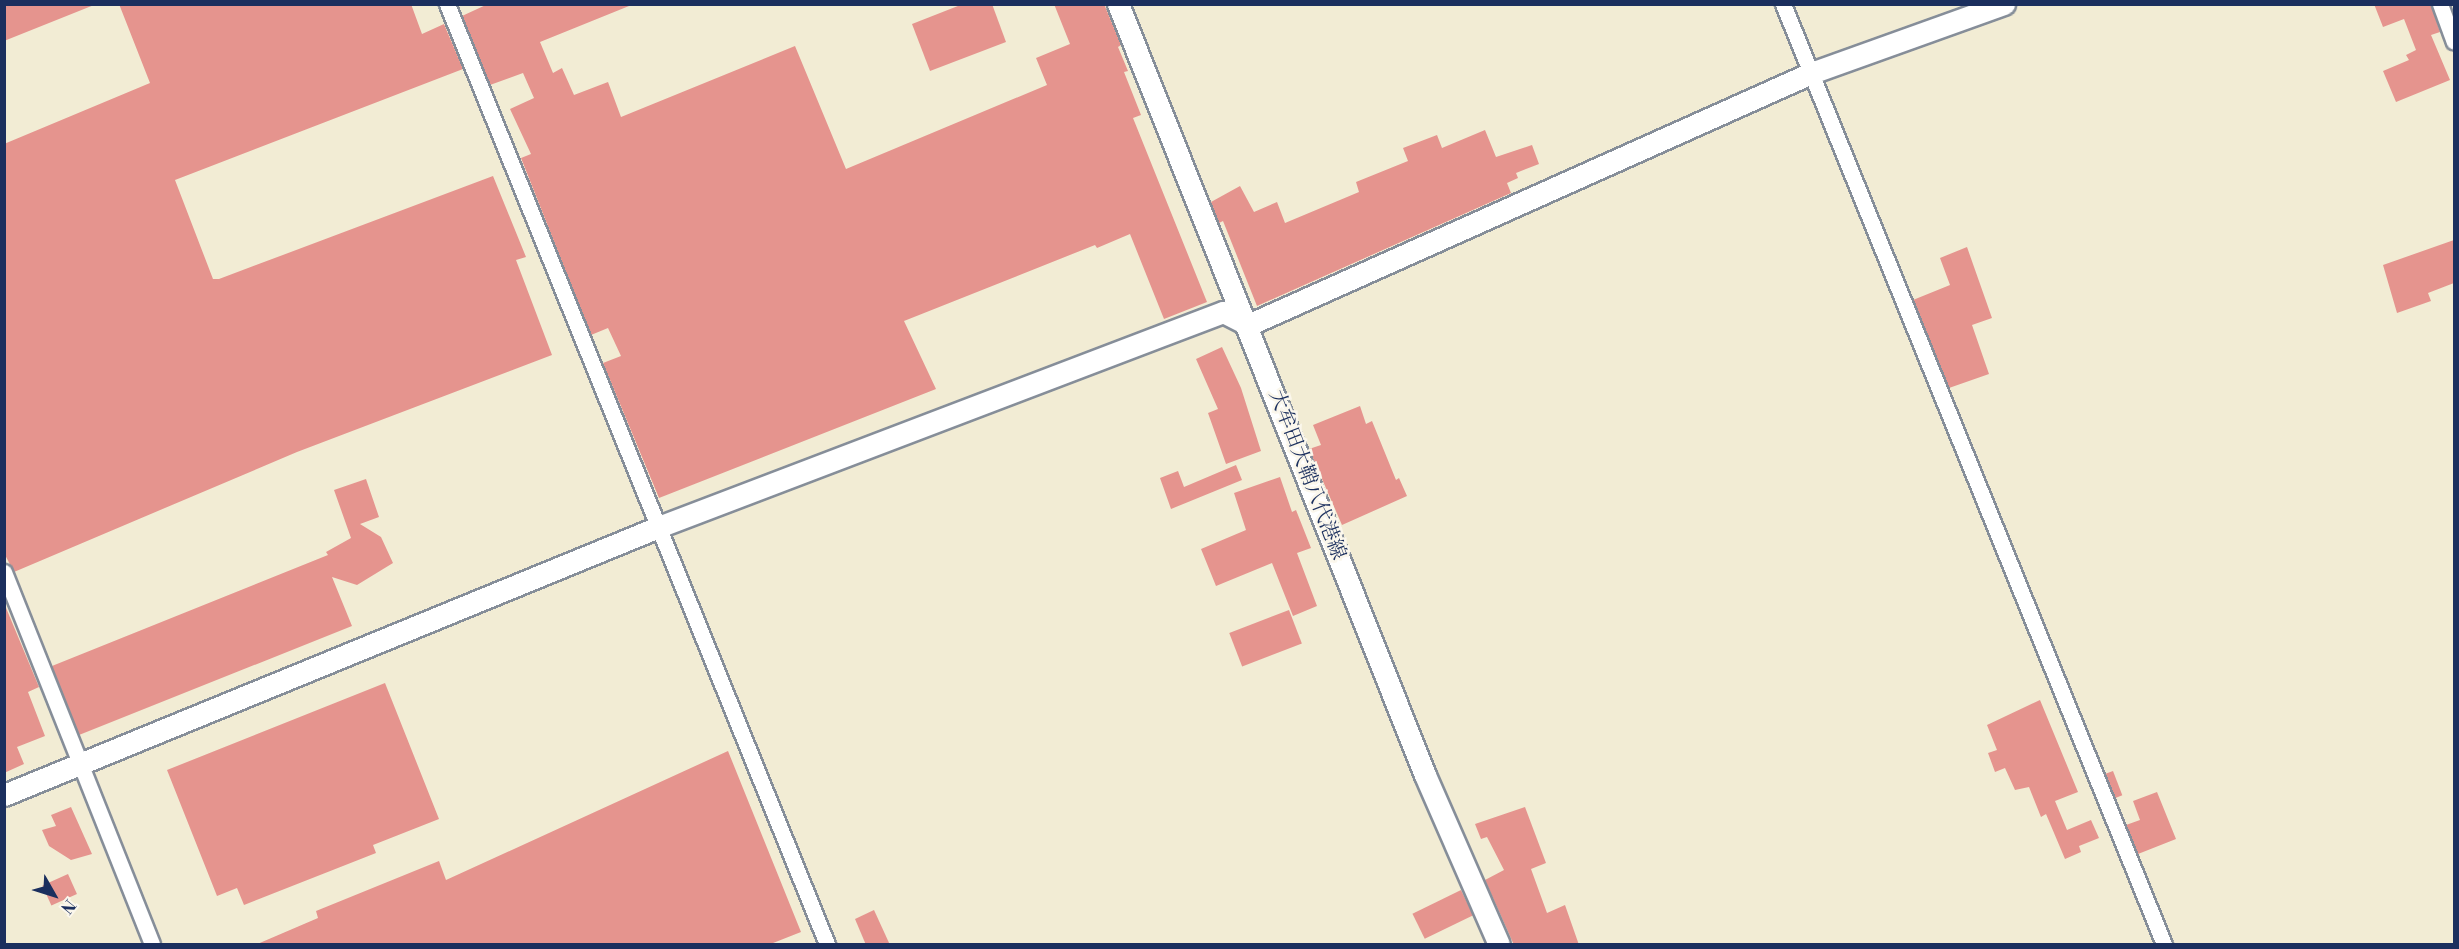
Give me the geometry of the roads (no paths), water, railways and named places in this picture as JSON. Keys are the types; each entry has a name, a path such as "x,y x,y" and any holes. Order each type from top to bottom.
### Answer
{"main road":[{"name":"大牟田大鞘八代港線","path":"1118,4 1248,325 1425,775 1498,945"},
{"path":"4,795 661,526 1223,312 1248,325 1811,73 2004,4"}],"street":[{"path":"447,4 661,526 827,945"},
{"path":"1783,4 2164,945"},
{"path":"2440,4 2454,42"},
{"path":"4,572 152,945"}]}
